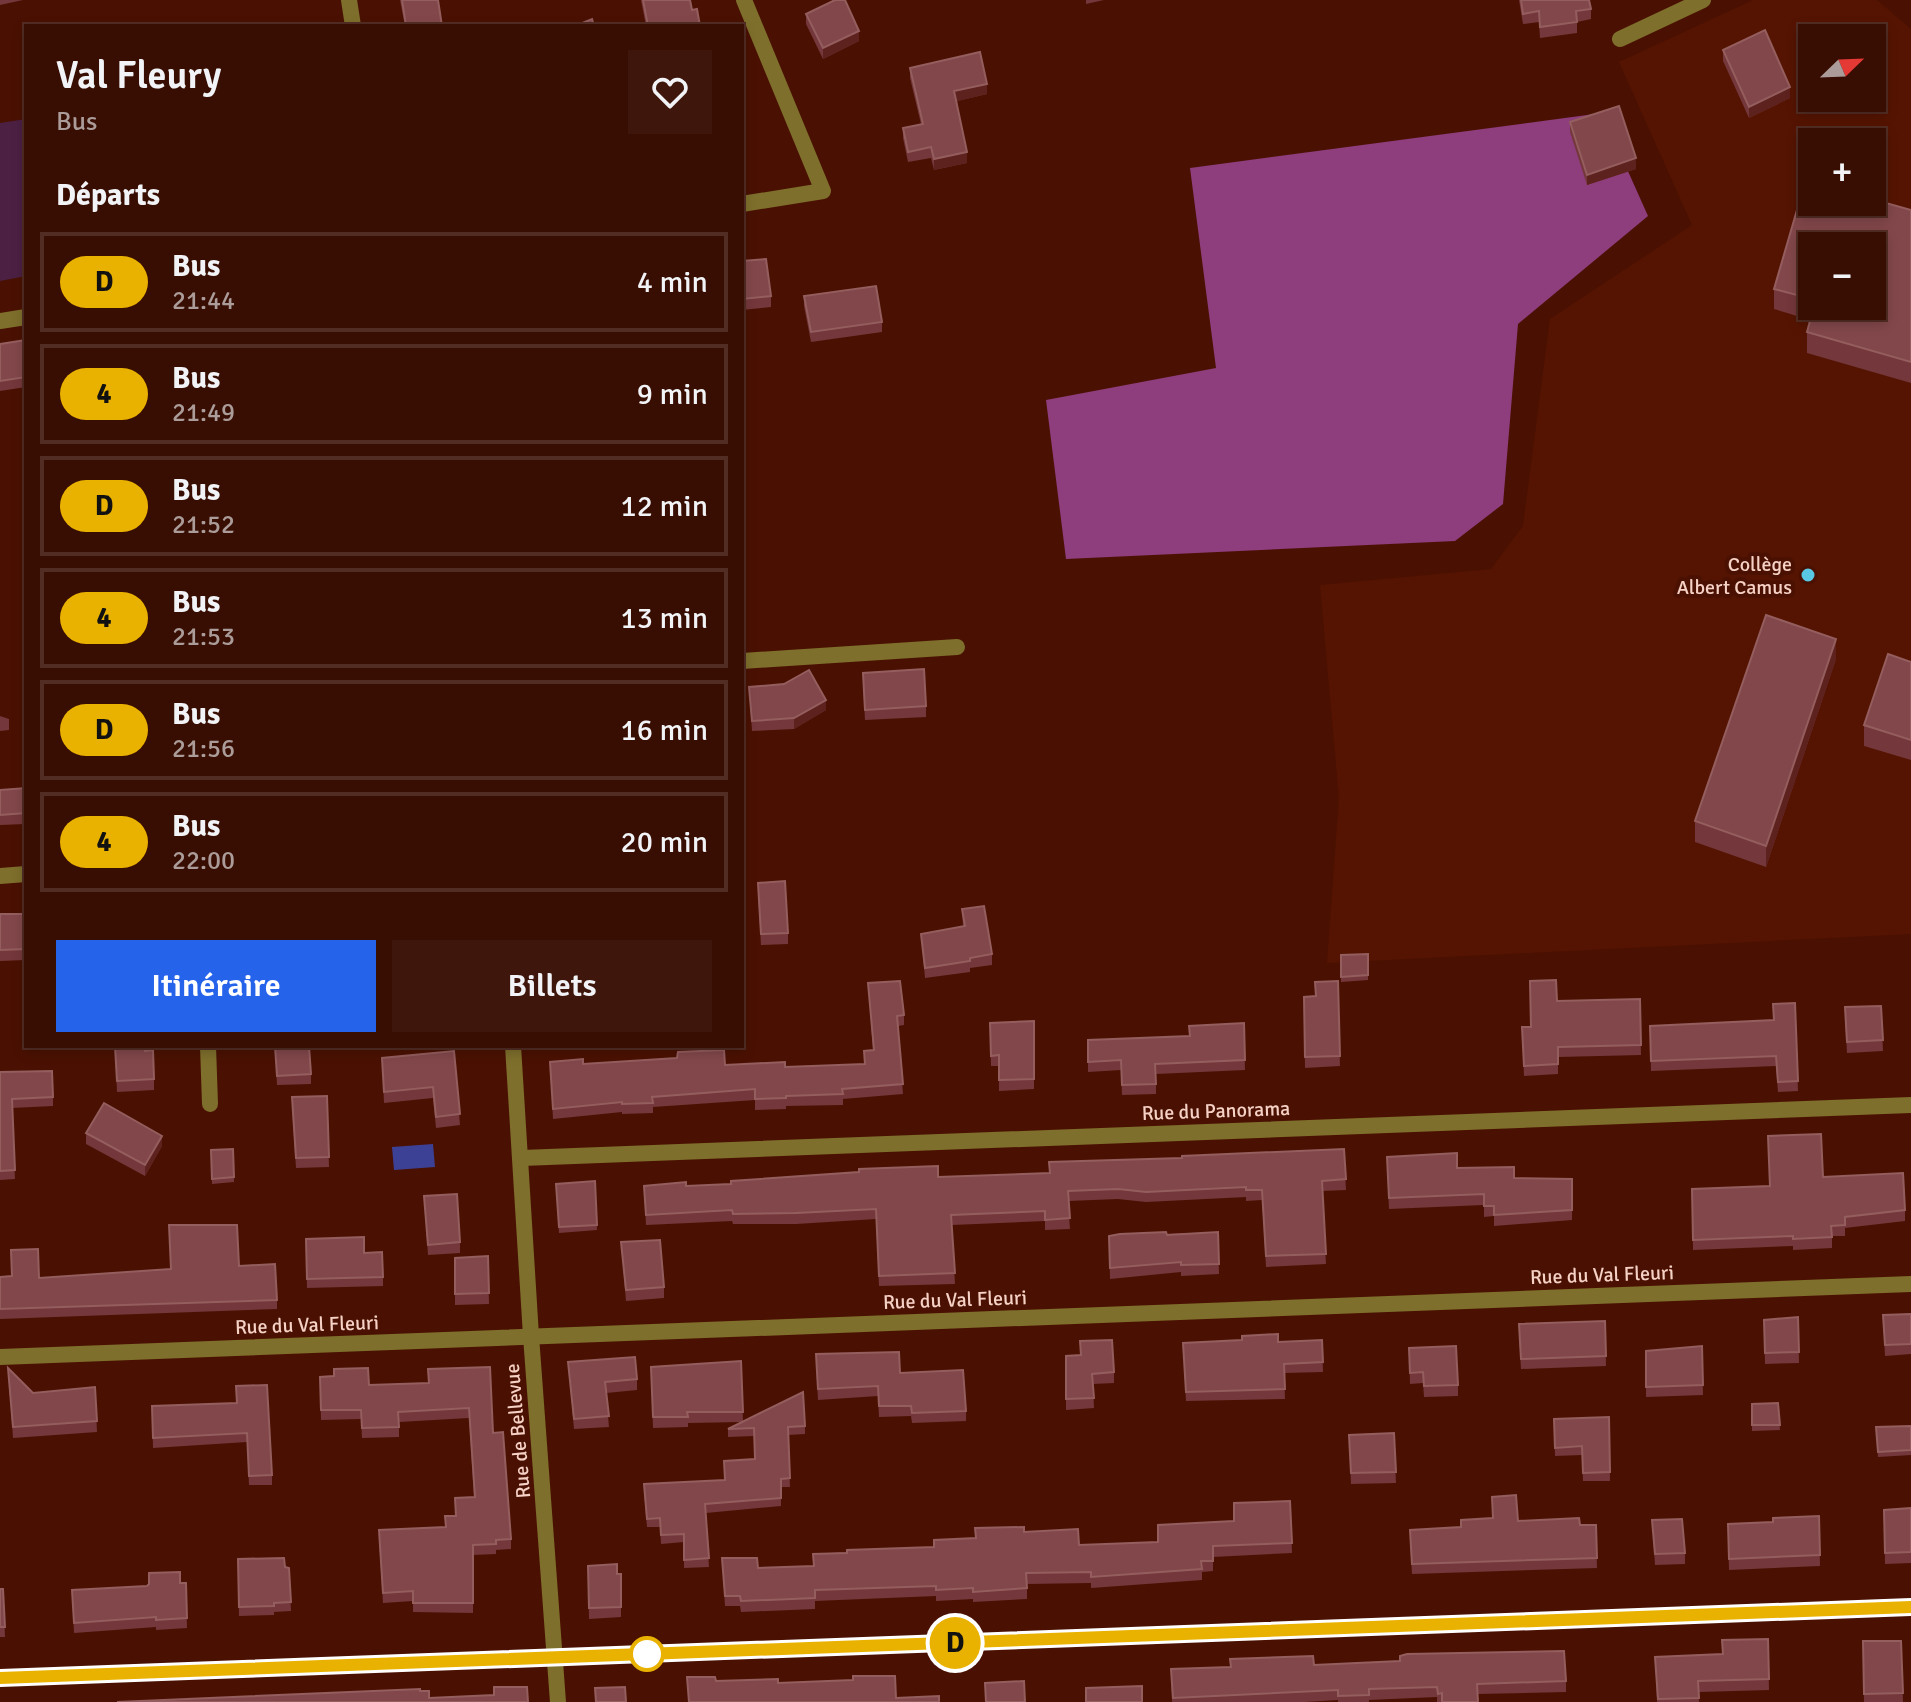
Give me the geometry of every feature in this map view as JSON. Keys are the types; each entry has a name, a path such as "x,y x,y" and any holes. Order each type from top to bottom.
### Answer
{"street":[{"path":"349,0 353,24"},
{"path":"744,0 823,191 744,204"},
{"path":"1620,39 1703,0"},
{"path":"0,321 24,317"},
{"path":"744,661 957,647"},
{"path":"0,876 24,874"},
{"path":"208,1048 210,1104"},
{"name":"Rue de Bellevue","path":"513,1048 558,1702"},
{"name":"Rue du Panorama","path":"522,1158 1911,1105"},
{"name":"Rue du Val Fleuri","path":"0,1357 1911,1284"},
{"path":"0,1678 1911,1607"}],"shaded area":[{"path":"1753,0 1877,0 1911,29 1911,934 1327,963 1339,798 1320,585 1491,569 1523,526 1550,319 1692,225 1619,62"},
{"path":"1602,113 1648,216 1518,324 1503,504 1455,541 1066,559 1046,400 1216,368 1190,168"},
{"path":"24,119 24,276 0,281 0,123"},
{"path":"433,1144 435,1167 394,1170 392,1147"}],"building":[{"path":"402,0 438,0 442,24 406,24"},
{"path":"643,0 690,0 692,10 697,9 700,24 648,24"},
{"path":"835,0 845,0 859,31 823,48 806,14"},
{"path":"1521,0 1589,0 1591,9 1576,11 1577,22 1540,27 1539,11 1523,14"},
{"path":"1765,30 1790,87 1749,107 1723,50"},
{"path":"980,52 987,84 954,91 967,152 934,159 931,147 908,152 903,128 923,124 910,68"},
{"path":"1619,106 1636,158 1587,175 1570,122"},
{"path":"1886,203 1911,210 1911,362 1807,332 1810,320 1886,320 1886,232 1798,232 1798,295 1774,289 1798,206 1798,216 1886,216"},
{"path":"766,259 771,296 744,299 744,261"},
{"path":"876,286 882,322 811,332 804,296"},
{"path":"24,340 24,377 0,381 0,344"},
{"path":"1766,615 1836,639 1766,846 1695,821"},
{"path":"1888,654 1911,662 1911,740 1864,725"},
{"path":"924,669 926,706 865,710 863,673"},
{"path":"809,670 826,700 794,718 752,721 749,687 784,684"},
{"path":"24,788 24,813 0,815 0,790"},
{"path":"785,881 788,933 761,934 758,883"},
{"path":"984,906 992,954 925,968 921,934 965,926 962,909"},
{"path":"0,914 24,914 24,949 0,950"},
{"path":"1368,954 1368,975 1341,977 1341,955"},
{"path":"1556,980 1557,1001 1640,999 1641,1045 1558,1047 1558,1064 1524,1066 1522,1027 1531,1027 1530,981"},
{"path":"900,981 904,1015 897,1016 903,1084 842,1089 843,1094 755,1099 755,1089 652,1097 653,1103 622,1102 553,1109 550,1062 583,1059 583,1064 677,1058 678,1052 724,1050 725,1065 785,1062 785,1067 865,1064 864,1051 874,1050 868,983"},
{"path":"1338,981 1340,1056 1305,1057 1304,997 1316,996 1315,982"},
{"path":"1795,1003 1798,1081 1778,1082 1776,1056 1651,1061 1650,1026 1774,1020 1773,1004"},
{"path":"1881,1006 1883,1040 1847,1042 1845,1007"},
{"path":"1034,1021 1034,1079 999,1080 999,1055 991,1056 990,1023"},
{"path":"1244,1023 1245,1060 1155,1064 1156,1084 1122,1085 1121,1060 1088,1062 1088,1040 1190,1036 1189,1026"},
{"path":"115,1048 153,1050 154,1079 117,1081"},
{"path":"275,1048 309,1048 311,1074 277,1076"},
{"path":"454,1051 460,1114 436,1117 433,1087 384,1092 382,1058"},
{"path":"52,1071 53,1097 12,1099 15,1170 0,1171 0,1072"},
{"path":"327,1096 329,1157 296,1158 292,1097"},
{"path":"104,1103 162,1136 145,1165 86,1133"},
{"path":"1821,1134 1823,1177 1903,1173 1905,1210 1845,1217 1845,1225 1831,1226 1832,1237 1693,1240 1692,1189 1770,1186 1768,1136"},
{"path":"233,1149 234,1177 212,1179 211,1150"},
{"path":"1344,1149 1346,1179 1322,1181 1326,1254 1266,1256 1262,1190 1246,1190 1246,1187 1146,1192 1118,1189 1068,1191 1070,1218 1045,1220 1045,1211 951,1215 955,1273 879,1276 876,1209 733,1214 732,1210 646,1215 644,1186 686,1182 686,1186 731,1184 731,1181 859,1172 859,1169 938,1166 938,1177 1050,1173 1049,1162"},
{"path":"1457,1153 1457,1168 1514,1167 1514,1178 1572,1179 1572,1210 1494,1215 1494,1206 1484,1206 1484,1194 1389,1198 1387,1157"},
{"path":"595,1181 597,1225 559,1227 556,1184"},
{"path":"457,1194 460,1242 428,1245 424,1196"},
{"path":"169,1225 237,1225 239,1266 275,1264 277,1300 0,1309 0,1277 12,1276 11,1250 38,1249 39,1278 171,1269"},
{"path":"1166,1232 1167,1235 1218,1232 1219,1264 1181,1265 1181,1262 1110,1268 1109,1236"},
{"path":"364,1237 364,1253 382,1252 383,1277 307,1279 306,1239"},
{"path":"660,1240 664,1287 626,1290 621,1242"},
{"path":"488,1256 489,1293 455,1294 455,1258"},
{"path":"1911,1314 1911,1344 1885,1345 1883,1315"},
{"path":"1798,1317 1799,1352 1765,1353 1764,1320"},
{"path":"1605,1321 1606,1356 1521,1359 1519,1324"},
{"path":"1278,1334 1278,1342 1322,1340 1323,1362 1284,1364 1285,1389 1186,1392 1183,1343 1242,1340 1242,1336"},
{"path":"1112,1340 1114,1372 1092,1374 1094,1398 1066,1399 1066,1356 1081,1355 1080,1341"},
{"path":"1456,1346 1458,1385 1424,1386 1423,1372 1410,1373 1409,1348"},
{"path":"1702,1346 1703,1385 1646,1387 1646,1351"},
{"path":"899,1352 900,1373 963,1370 966,1411 912,1413 911,1406 879,1406 878,1386 818,1389 816,1354"},
{"path":"635,1357 637,1379 605,1382 609,1416 574,1419 568,1362"},
{"path":"741,1361 743,1412 687,1412 688,1417 653,1417 651,1367"},
{"path":"490,1367 493,1433 503,1432 511,1539 496,1540 496,1544 473,1545 473,1603 413,1603 413,1591 383,1593 379,1530 446,1527 445,1516 456,1516 455,1498 475,1497 469,1408 398,1412 399,1427 362,1428 361,1410 321,1410 320,1377 334,1376 334,1369 368,1368 369,1385 429,1383 428,1369"},
{"path":"8,1368 33,1393 95,1387 97,1421 13,1427"},
{"path":"267,1385 272,1475 249,1476 247,1433 153,1438 152,1406 237,1403 236,1386"},
{"path":"803,1392 805,1426 788,1427 790,1478 781,1479 781,1498 705,1504 709,1558 684,1560 684,1534 661,1535 660,1518 647,1519 644,1484 725,1480 724,1461 755,1459 754,1428 728,1429"},
{"path":"1778,1403 1780,1425 1752,1425 1752,1404"},
{"path":"1609,1417 1610,1472 1583,1473 1582,1446 1555,1448 1554,1419"},
{"path":"1911,1426 1911,1450 1878,1452 1876,1427"},
{"path":"1394,1433 1396,1472 1351,1473 1349,1435"},
{"path":"1516,1495 1518,1521 1579,1518 1580,1525 1596,1525 1597,1558 1412,1564 1410,1530 1461,1527 1461,1520 1493,1518 1492,1497"},
{"path":"1290,1501 1292,1543 1213,1546 1213,1561 1201,1561 1202,1569 1091,1577 1091,1572 1026,1573 1027,1588 973,1592 973,1588 936,1590 936,1586 815,1590 815,1598 741,1601 740,1596 725,1596 722,1558 757,1558 758,1568 814,1566 813,1554 934,1547 934,1540 976,1538 975,1528 1024,1527 1024,1532 1078,1529 1079,1545 1158,1542 1158,1525 1234,1521 1234,1503"},
{"path":"1911,1508 1911,1552 1885,1553 1884,1510"},
{"path":"1819,1516 1820,1555 1729,1559 1728,1524"},
{"path":"1682,1519 1685,1553 1655,1554 1652,1520"},
{"path":"284,1558 285,1567 289,1568 291,1602 239,1607 238,1559"},
{"path":"617,1564 617,1574 621,1574 621,1607 589,1608 588,1566"},
{"path":"180,1572 180,1583 186,1583 187,1618 74,1623 72,1590 147,1586 149,1573"},
{"path":"0,1589 3,1589 5,1627 0,1627"},
{"path":"1768,1639 1769,1679 1698,1681 1699,1698 1658,1699 1655,1657 1723,1654 1722,1640"},
{"path":"1863,1641 1901,1641 1903,1693 1864,1694"},
{"path":"1564,1651 1566,1681 1477,1684 1478,1702 1442,1702 1442,1693 1438,1694 1437,1687 1369,1689 1369,1695 1338,1696 1338,1690 1173,1698 1171,1669 1231,1667 1230,1659 1313,1656 1314,1665 1400,1661 1400,1656 1407,1654"},
{"path":"853,1676 895,1676 896,1698 939,1696 939,1702 689,1702 687,1677 715,1677 716,1681 778,1679 778,1683 853,1680"},
{"path":"1024,1681 1025,1702 986,1702 985,1683"},
{"path":"1142,1686 1142,1702 1086,1702 1086,1688"},
{"path":"494,1687 527,1687 528,1702 117,1702 420,1689 429,1691 429,1698 494,1695"},
{"path":"625,1687 626,1702 596,1702 595,1688"}],"bus line":[{"name":"D","path":"0,1678 1911,1607"}],"place":[{"name":"Collège Albert Camus","path":"1808,575"}]}
